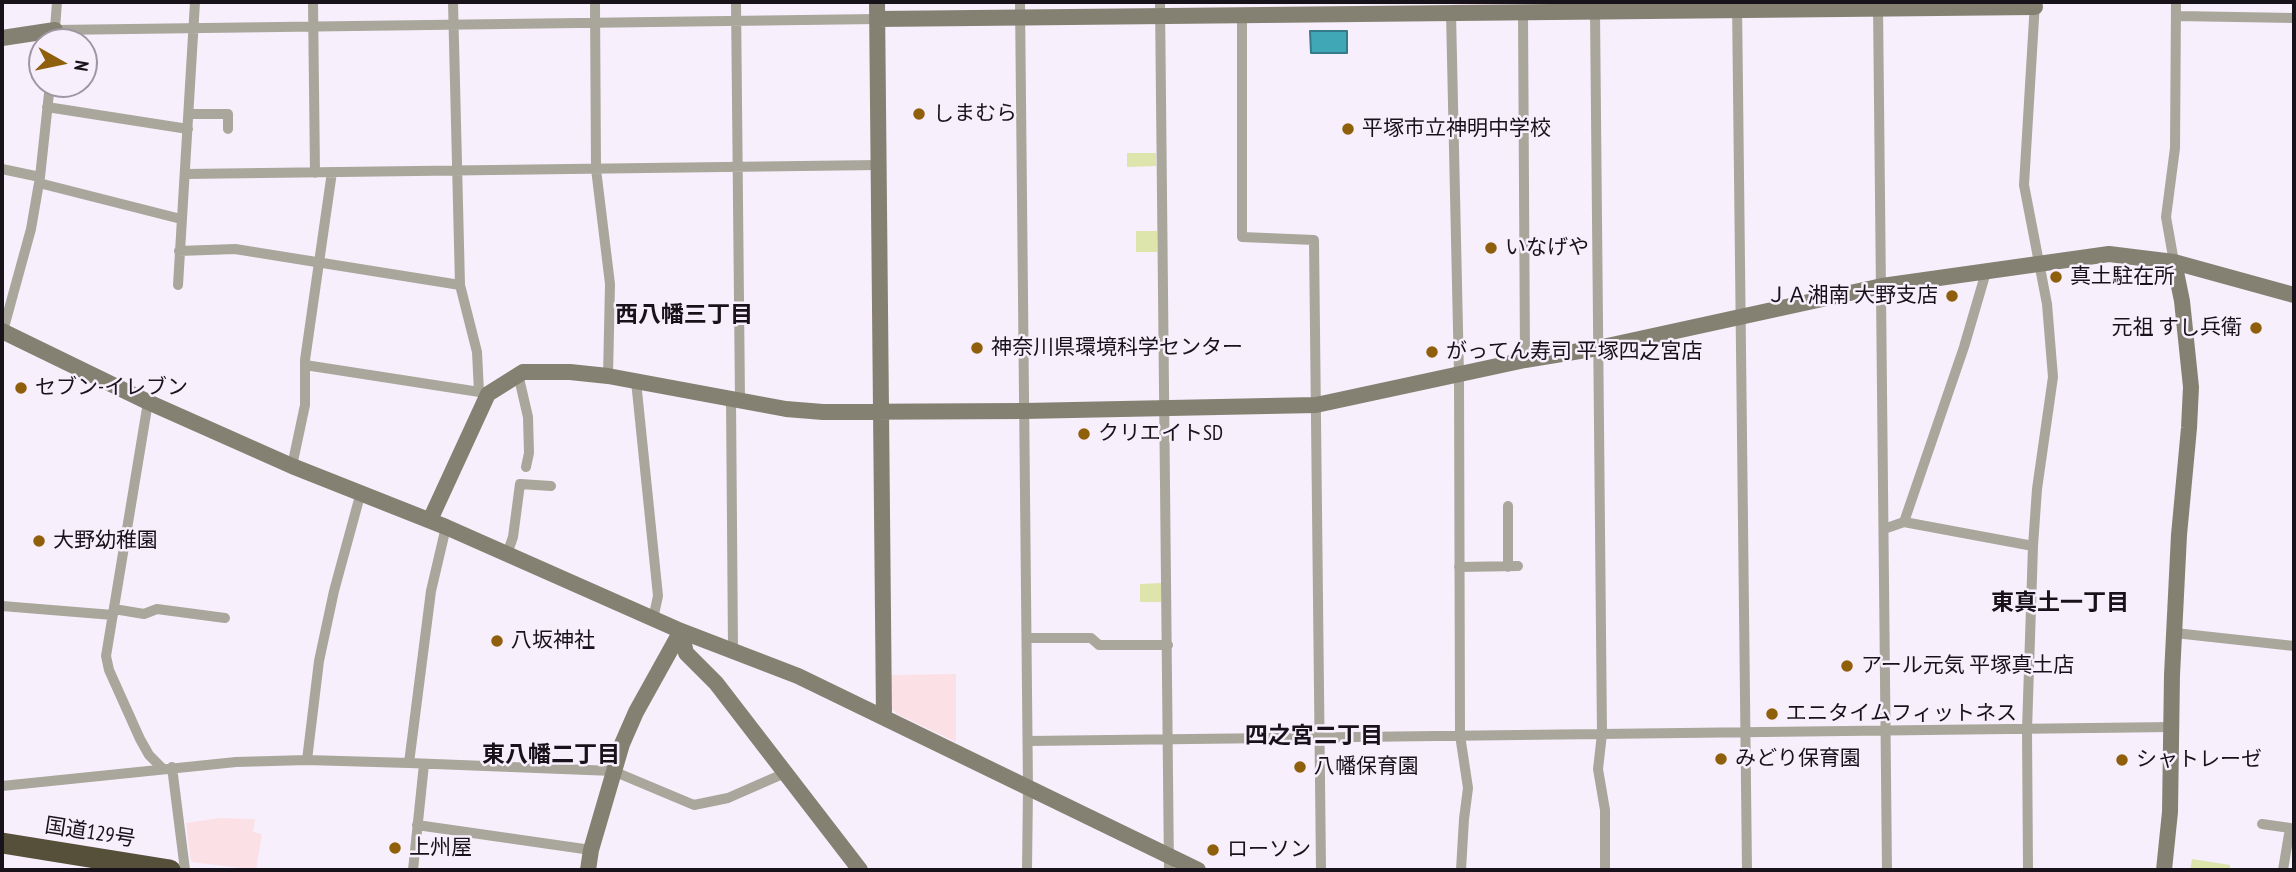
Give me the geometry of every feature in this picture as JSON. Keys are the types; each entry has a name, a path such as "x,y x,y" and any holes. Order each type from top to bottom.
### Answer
{"highway":[{"name":"国道129号","path":"2,844 170,870"},
{"name":"国道129号","path":"2,856 92,870"}],"street":[{"path":"55,28 57,2"},
{"path":"178,285 195,2"},
{"path":"313,2 315,173"},
{"path":"430,520 484,393 460,285 453,2"},
{"path":"595,2 596,169 610,284 608,376"},
{"path":"733,650 736,2"},
{"path":"877,2 884,716"},
{"path":"2164,870 2170,812 2179,535 2191,387 2182,301 2166,217 2175,148 2176,2"},
{"path":"98,34 195,28 877,19 1020,10 1160,9 1242,15 1311,8 1451,13 1595,12 1737,6 2035,4 2024,185 2047,304 2053,377 2032,546 2027,730 2028,870"},
{"path":"1878,5 1887,870"},
{"path":"1737,6 1747,870"},
{"path":"1160,9 1169,863"},
{"path":"1020,10 1027,870"},
{"path":"1523,12 1525,360"},
{"path":"1595,12 1602,734 1598,769 1605,810 1605,870"},
{"path":"1451,13 1459,375 1460,735 1468,788 1461,870"},
{"path":"1242,15 1242,237 1314,240 1321,870"},
{"path":"2178,16 2294,18"},
{"path":"2,38 28,37"},
{"path":"48,98 31,229 2,331 148,402 292,466 430,520 681,631 798,676 1028,788 1169,863 1198,870"},
{"path":"47,107 188,129"},
{"path":"189,114 228,114 229,128"},
{"path":"184,174 878,165"},
{"path":"2,169 181,219"},
{"path":"292,466 304,405 305,365 317,262 332,172"},
{"path":"179,251 235,249 460,285"},
{"path":"305,365 484,393 518,374 535,370 608,376 786,410 1024,411 1316,405 1525,360 1598,348 1882,286 2109,254 2174,262 2294,295"},
{"path":"1904,522 1964,347 1986,272"},
{"path":"518,374 528,417 529,453 526,467"},
{"path":"636,381 658,596 653,619"},
{"path":"148,402 106,656 109,670 140,739 149,755 167,768 185,870"},
{"path":"507,554 513,537 520,484 551,486"},
{"path":"307,760 319,661 361,492"},
{"path":"1459,567 1513,567 1508,506"},
{"path":"1884,528 1904,522 2032,546"},
{"path":"409,763 431,591 446,527"},
{"path":"2,606 144,614 157,608 225,618"},
{"path":"588,870 590,850 622,744 636,712 681,631"},
{"path":"681,631 686,653 716,683 860,870"},
{"path":"2175,633 2294,646"},
{"path":"1027,638 1091,638 1099,645 1168,645"},
{"path":"1028,741 2172,727"},
{"path":"2,786 236,762 307,760 613,771 694,805 728,798 785,773"},
{"path":"413,870 424,764"},
{"path":"2262,824 2290,828 2283,870"},
{"path":"417,825 590,850"}],"shaded area":[{"path":"1453,2 1731,2 1731,3 1453,6"},
{"path":"956,674 956,742 897,714 891,708 890,675"},
{"path":"220,818 255,819 253,832 262,834 256,870 191,862 186,823"}],"green space":[{"path":"1127,153 1156,153 1156,166 1127,167"},
{"path":"1136,231 1157,231 1157,252 1136,252"},
{"path":"1161,583 1161,602 1140,602 1140,584"},
{"path":"2192,859 2230,865 2230,870 2190,870"}],"water":[{"path":"1310,31 1347,31 1347,53 1311,53"}],"place":[{"name":"しまむら","path":"919,114"},
{"name":"平塚市立神明中学校","path":"1348,129"},
{"name":"いなげや","path":"1491,248"},
{"name":"真土駐在所","path":"2056,277"},
{"name":"ＪＡ湘南 大野支店","path":"1952,296"},
{"name":"元祖 すし兵衛","path":"2256,328"},
{"name":"神奈川県環境科学センター","path":"977,348"},
{"name":"がってん寿司 平塚四之宮店","path":"1432,352"},
{"name":"セブン-イレブン","path":"21,388"},
{"name":"クリエイトSD","path":"1084,434"},
{"name":"大野幼稚園","path":"39,541"},
{"name":"八坂神社","path":"497,641"},
{"name":"アール元気 平塚真土店","path":"1847,666"},
{"name":"エニタイムフィットネス","path":"1772,714"},
{"name":"みどり保育園","path":"1721,759"},
{"name":"シャトレーゼ","path":"2122,760"},
{"name":"八幡保育園","path":"1300,767"},
{"name":"上州屋","path":"395,848"},
{"name":"ローソン","path":"1213,850"}],"district":[{"name":"西八幡三丁目","path":"684,315"},
{"name":"東真土一丁目","path":"2060,603"},
{"name":"四之宮二丁目","path":"1314,736"},
{"name":"東八幡二丁目","path":"551,755"}]}
